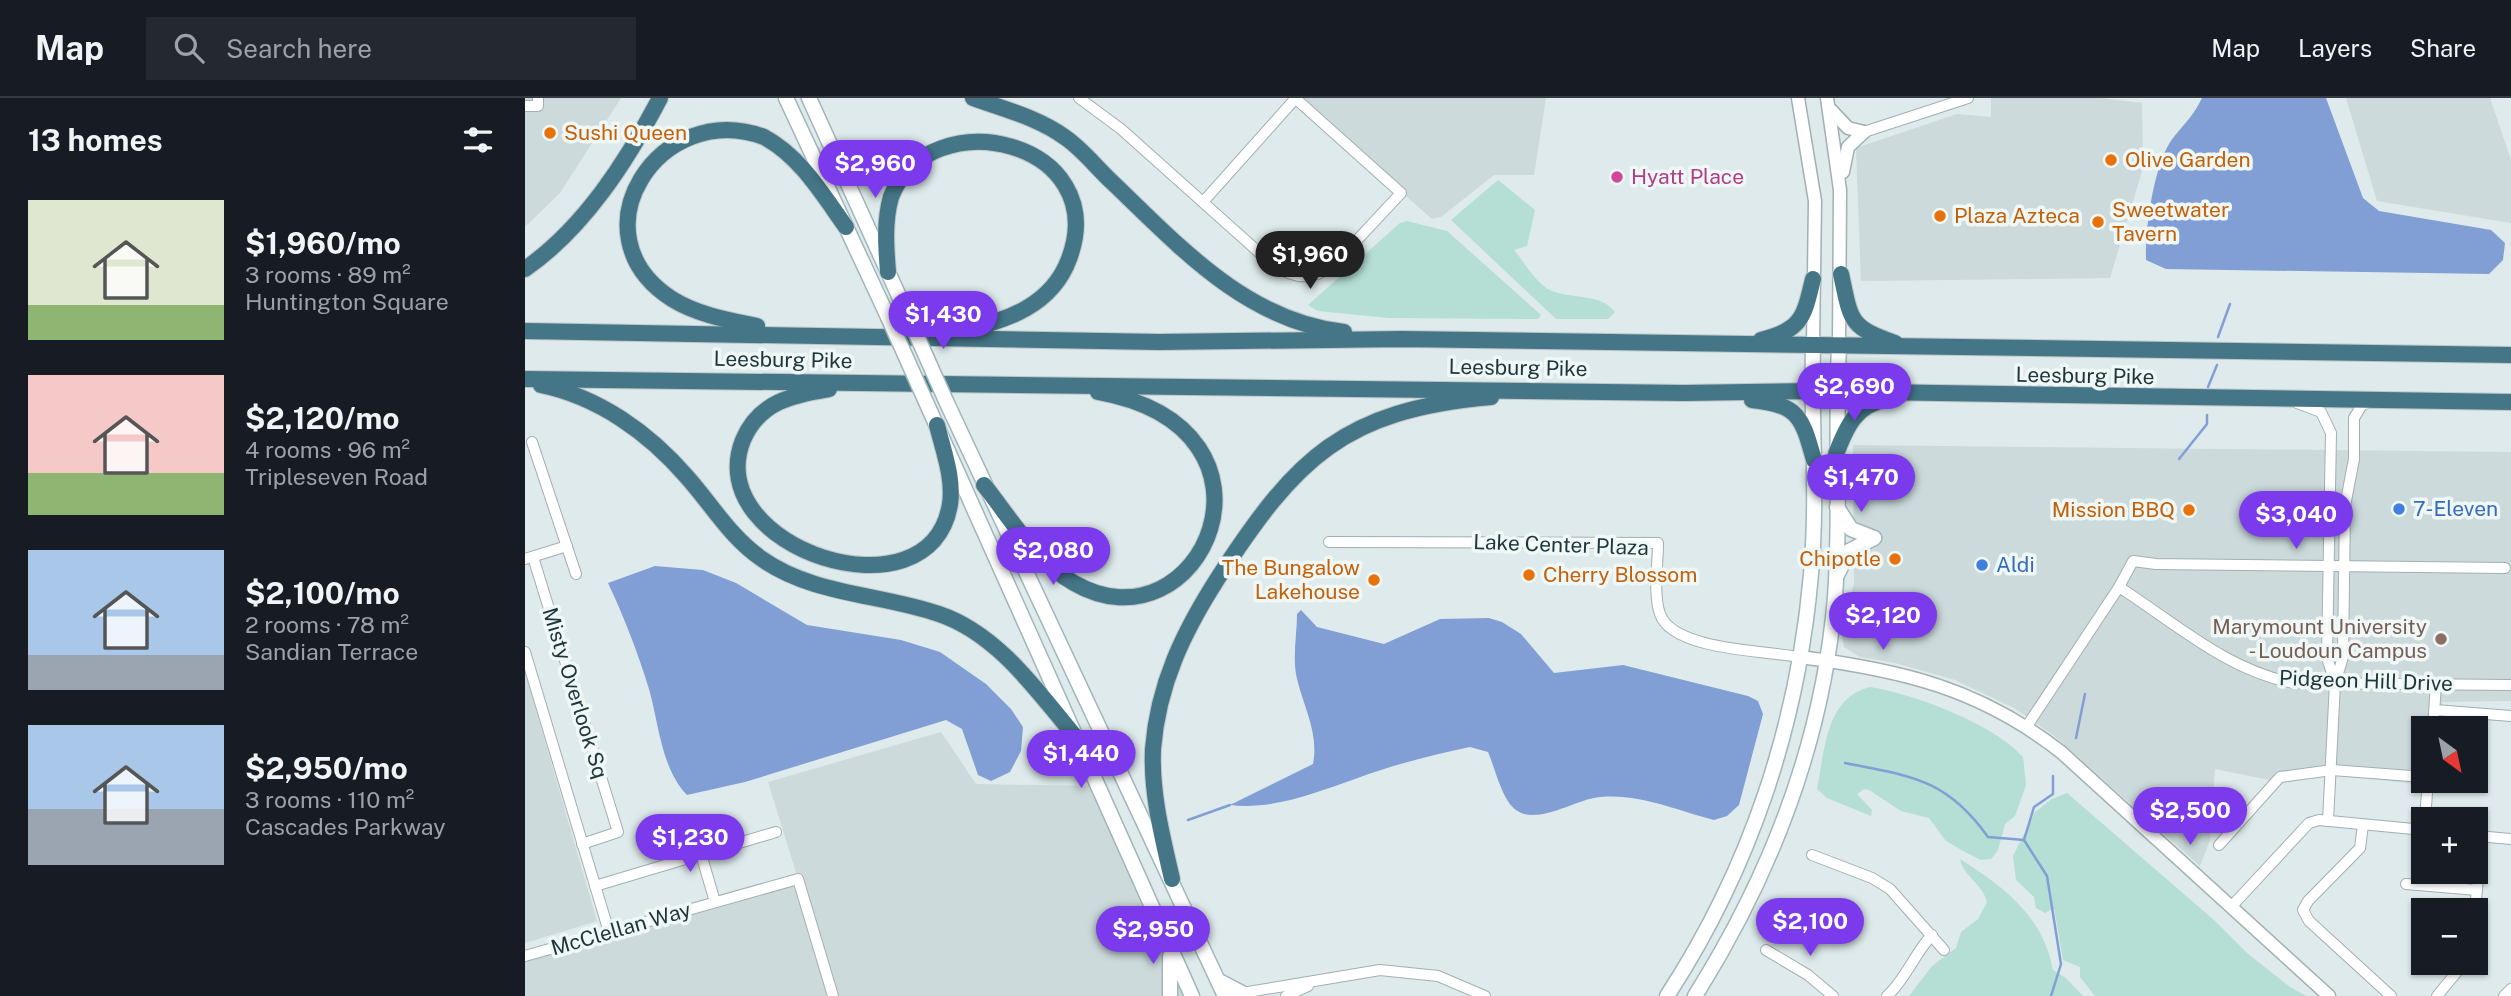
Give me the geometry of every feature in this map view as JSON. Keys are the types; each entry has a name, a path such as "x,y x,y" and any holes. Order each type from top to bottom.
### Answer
{"highway":[{"path":"525,269 560,243 583,215 660,98"},
{"path":"973,98 1036,121 1065,137 1193,260 1260,305 1302,323 1332,331 1402,339"},
{"path":"791,333 701,314 670,298 653,284 635,257 629,236 629,203 640,172 653,155 679,135 711,126 743,128 763,136 785,151 807,173 846,227"},
{"path":"888,272 887,229 891,198 906,169 930,147 960,134 982,132 1003,135 1033,148 1057,171 1071,200 1075,221 1071,254 1056,283 1035,304 1014,316 933,336"},
{"path":"1841,274 1847,304 1856,325 1865,333 1907,348"},
{"path":"1746,344 1777,336 1797,325 1805,311 1813,279"},
{"name":"Leesburg Pike","path":"525,331 791,333 1159,342 1402,339 1839,347"},
{"path":"1839,347 1907,348"},
{"name":"Leesburg Pike","path":"1907,348 2511,355"},
{"path":"525,380 579,395 631,425 687,477 728,530 770,565 820,586 882,598 939,614 977,636 1019,670 1079,741"},
{"name":"Leesburg Pike","path":"525,380 1683,393 1812,391 2273,400 2511,401"},
{"path":"875,382 785,398 766,409 751,425 741,446 738,475 748,506 773,532 808,551 862,566 901,562 915,555 936,535 950,506 950,478 937,425"},
{"path":"984,485 1044,560 1074,583 1095,592 1123,596 1162,587 1180,575 1202,550 1213,523 1216,496 1207,462 1190,435 1164,416 1131,399 1040,384"},
{"path":"1172,879 1159,826 1153,775 1156,725 1162,695 1185,633 1273,497 1311,460 1335,443 1400,412 1452,401 1570,390"},
{"path":"1683,393 1786,406 1805,427 1814,460"},
{"path":"1836,454 1851,419 1863,407 1872,402 1910,394"}],"main road":[{"path":"786,98 937,425 1192,996"},
{"path":"809,98 984,485 1225,996"},
{"path":"1667,996 1713,921 1747,846 1781,744 1800,657 1811,572 1813,345"},
{"path":"1695,996 1729,939 1771,853 1806,750 1826,660 1835,579 1839,347"},
{"path":"1835,579 1849,551 1874,538 1851,529 1837,506"},
{"path":"1167,937 1172,973 1170,996"},
{"path":"1218,980 1228,988 1242,993"}],"street":[{"path":"525,106 538,106 538,98"},
{"path":"1079,98 1121,129 1272,264 1283,271 1305,276 1316,275 1333,267 1401,193 1295,98 1203,202"},
{"path":"1798,98 1815,201 1813,345"},
{"path":"1840,190 1848,147 1864,132 1968,98"},
{"path":"1828,103 1848,128 1864,132"},
{"path":"1828,103 1840,190 1839,347"},
{"path":"2273,400 2313,408 2321,412 2330,426 2327,658 2335,683"},
{"path":"2328,821 2335,683 2343,657 2345,506 2354,459 2354,418 2362,405 2374,400"},
{"path":"532,442 576,574"},
{"name":"Lake Center Plaza","path":"1329,542 1658,543 1658,610 1668,628 1696,641 1800,657"},
{"path":"529,558 567,547"},
{"name":"Misty Overlook Sq","path":"529,558 618,832 582,844"},
{"path":"2027,726 2119,587 2133,561 2329,567 2505,568"},
{"name":"Pidgeon Hill Drive","path":"2119,587 2252,672 2294,683 2511,685"},
{"path":"525,652 609,932"},
{"path":"1800,657 1894,671 1933,681 1975,698 2027,726 2329,996"},
{"path":"2435,716 2437,684"},
{"path":"2435,710 2511,716"},
{"path":"2219,845 2280,777 2332,770 2411,776"},
{"path":"2231,907 2304,826 2319,820 2411,829"},
{"path":"2363,825 2360,848 2308,901 2303,910 2309,921 2391,996"},
{"path":"596,886 776,832"},
{"path":"2488,837 2511,839"},
{"path":"701,854 715,902"},
{"path":"1812,855 1872,878 1890,889 1944,950"},
{"name":"McClellan Way","path":"525,956 798,878 833,996"},
{"path":"2406,884 2477,890"},
{"path":"2476,898 2477,884"},
{"path":"1887,996 1903,978 1931,935"},
{"path":"1766,950 1808,975 1833,996"},
{"path":"1242,993 1380,970 1417,972 1459,983 1485,996"},
{"path":"2437,996 2454,975"},
{"path":"1286,996 1324,979"},
{"path":"2504,996 2511,989"}],"shaded area":[{"path":"525,98 621,98 560,193 525,227"},
{"path":"1295,98 1546,98 1534,175 1494,175 1441,217 1432,219"},
{"path":"1991,98 2101,98 2142,103 2143,168 2110,278 1861,281 1856,148 1957,114 1991,117"},
{"path":"2346,98 2490,98 2511,160 2511,223 2377,201"},
{"path":"1853,445 2511,452 2511,701 2442,702 2440,716 2411,716 2411,783 2325,774 2284,783 2215,769 2210,840 2200,866 2053,735 2014,708 1955,680 1895,663 1860,657 1844,647 1841,627 1854,584"},
{"path":"525,672 597,921 525,943"},
{"path":"941,732 976,784 1099,786 1192,996 525,996 525,958 798,879 768,782"}],"green space":[{"path":"1498,180 1535,210 1527,246 1514,250 1531,273 1552,291 1594,299 1609,306 1615,312 1608,319 1556,319 1451,220"},
{"path":"1407,221 1447,231 1541,315 1538,319 1389,318 1318,311 1308,305 1400,223"},
{"path":"1870,687 1908,696 1952,712 1993,733 2023,757 2026,785 2015,816 2005,824 1998,850 1991,859 1981,860 1963,851 1946,841 1929,818 1901,811 1869,790 1864,789 1857,794 1872,810 1871,816 1827,798 1817,789 1825,743 1836,714 1844,702 1855,693"},
{"path":"2067,793 2215,921 2247,953 2290,987 2306,996 2095,996 2080,977 2080,967 2063,960 2054,908 2045,913 2036,908 2034,897 2016,880 2013,856 2035,812 2052,799"},
{"path":"1960,859 1992,881 2019,905 2040,934 2053,970 2066,978 2083,996 1909,996 1932,966 1956,948 1961,932 1978,919 1987,902 1982,890 1965,870"}],"water":[{"path":"2202,98 2326,98 2363,198 2379,211 2491,230 2505,243 2503,260 2489,274 2166,269 2146,260 2149,214 2161,163 2166,149"},
{"path":"655,566 703,570 736,583 807,625 901,640 940,652 986,684 1011,709 1023,727 1021,751 1010,772 991,781 978,775 962,729 946,720 745,782 687,795 671,772 666,759 645,676 608,583"},
{"path":"1301,610 1317,627 1384,644 1440,619 1489,618 1502,622 1521,634 1554,673 1623,665 1748,696 1758,701 1763,714 1739,805 1727,816 1714,820 1624,797 1594,798 1544,814 1524,814 1516,810 1507,799 1488,752 1470,747 1398,765 1278,803 1230,805 1313,764 1314,742 1295,663 1297,614"}],"waterway":[{"path":"2218,337 2230,304"},
{"path":"2208,387 2217,365"},
{"path":"2179,459 2207,424 2207,415"},
{"path":"2076,738 2085,694"},
{"path":"1845,763 1925,783 1957,802 1988,837 2024,840"},
{"path":"2051,996 2061,964 2047,876 2024,840 2034,807 2053,794 2053,776"},
{"path":"1188,820 1230,805"}],"place":[{"name":"Sushi Queen","path":"550,133"},
{"name":"Olive Garden","path":"2111,160"},
{"name":"Hyatt Place","path":"1617,177"},
{"name":"Plaza Azteca","path":"1940,216"},
{"name":"Sweetwater Tavern","path":"2098,222"},
{"name":"7-Eleven","path":"2399,509"},
{"name":"Mission BBQ","path":"2189,510"},
{"name":"Chipotle","path":"1895,559"},
{"name":"Aldi","path":"1982,565"},
{"name":"Cherry Blossom","path":"1529,575"},
{"name":"The Bungalow Lakehouse","path":"1374,580"},
{"name":"Marymount University - Loudoun Campus","path":"2441,639"}]}
